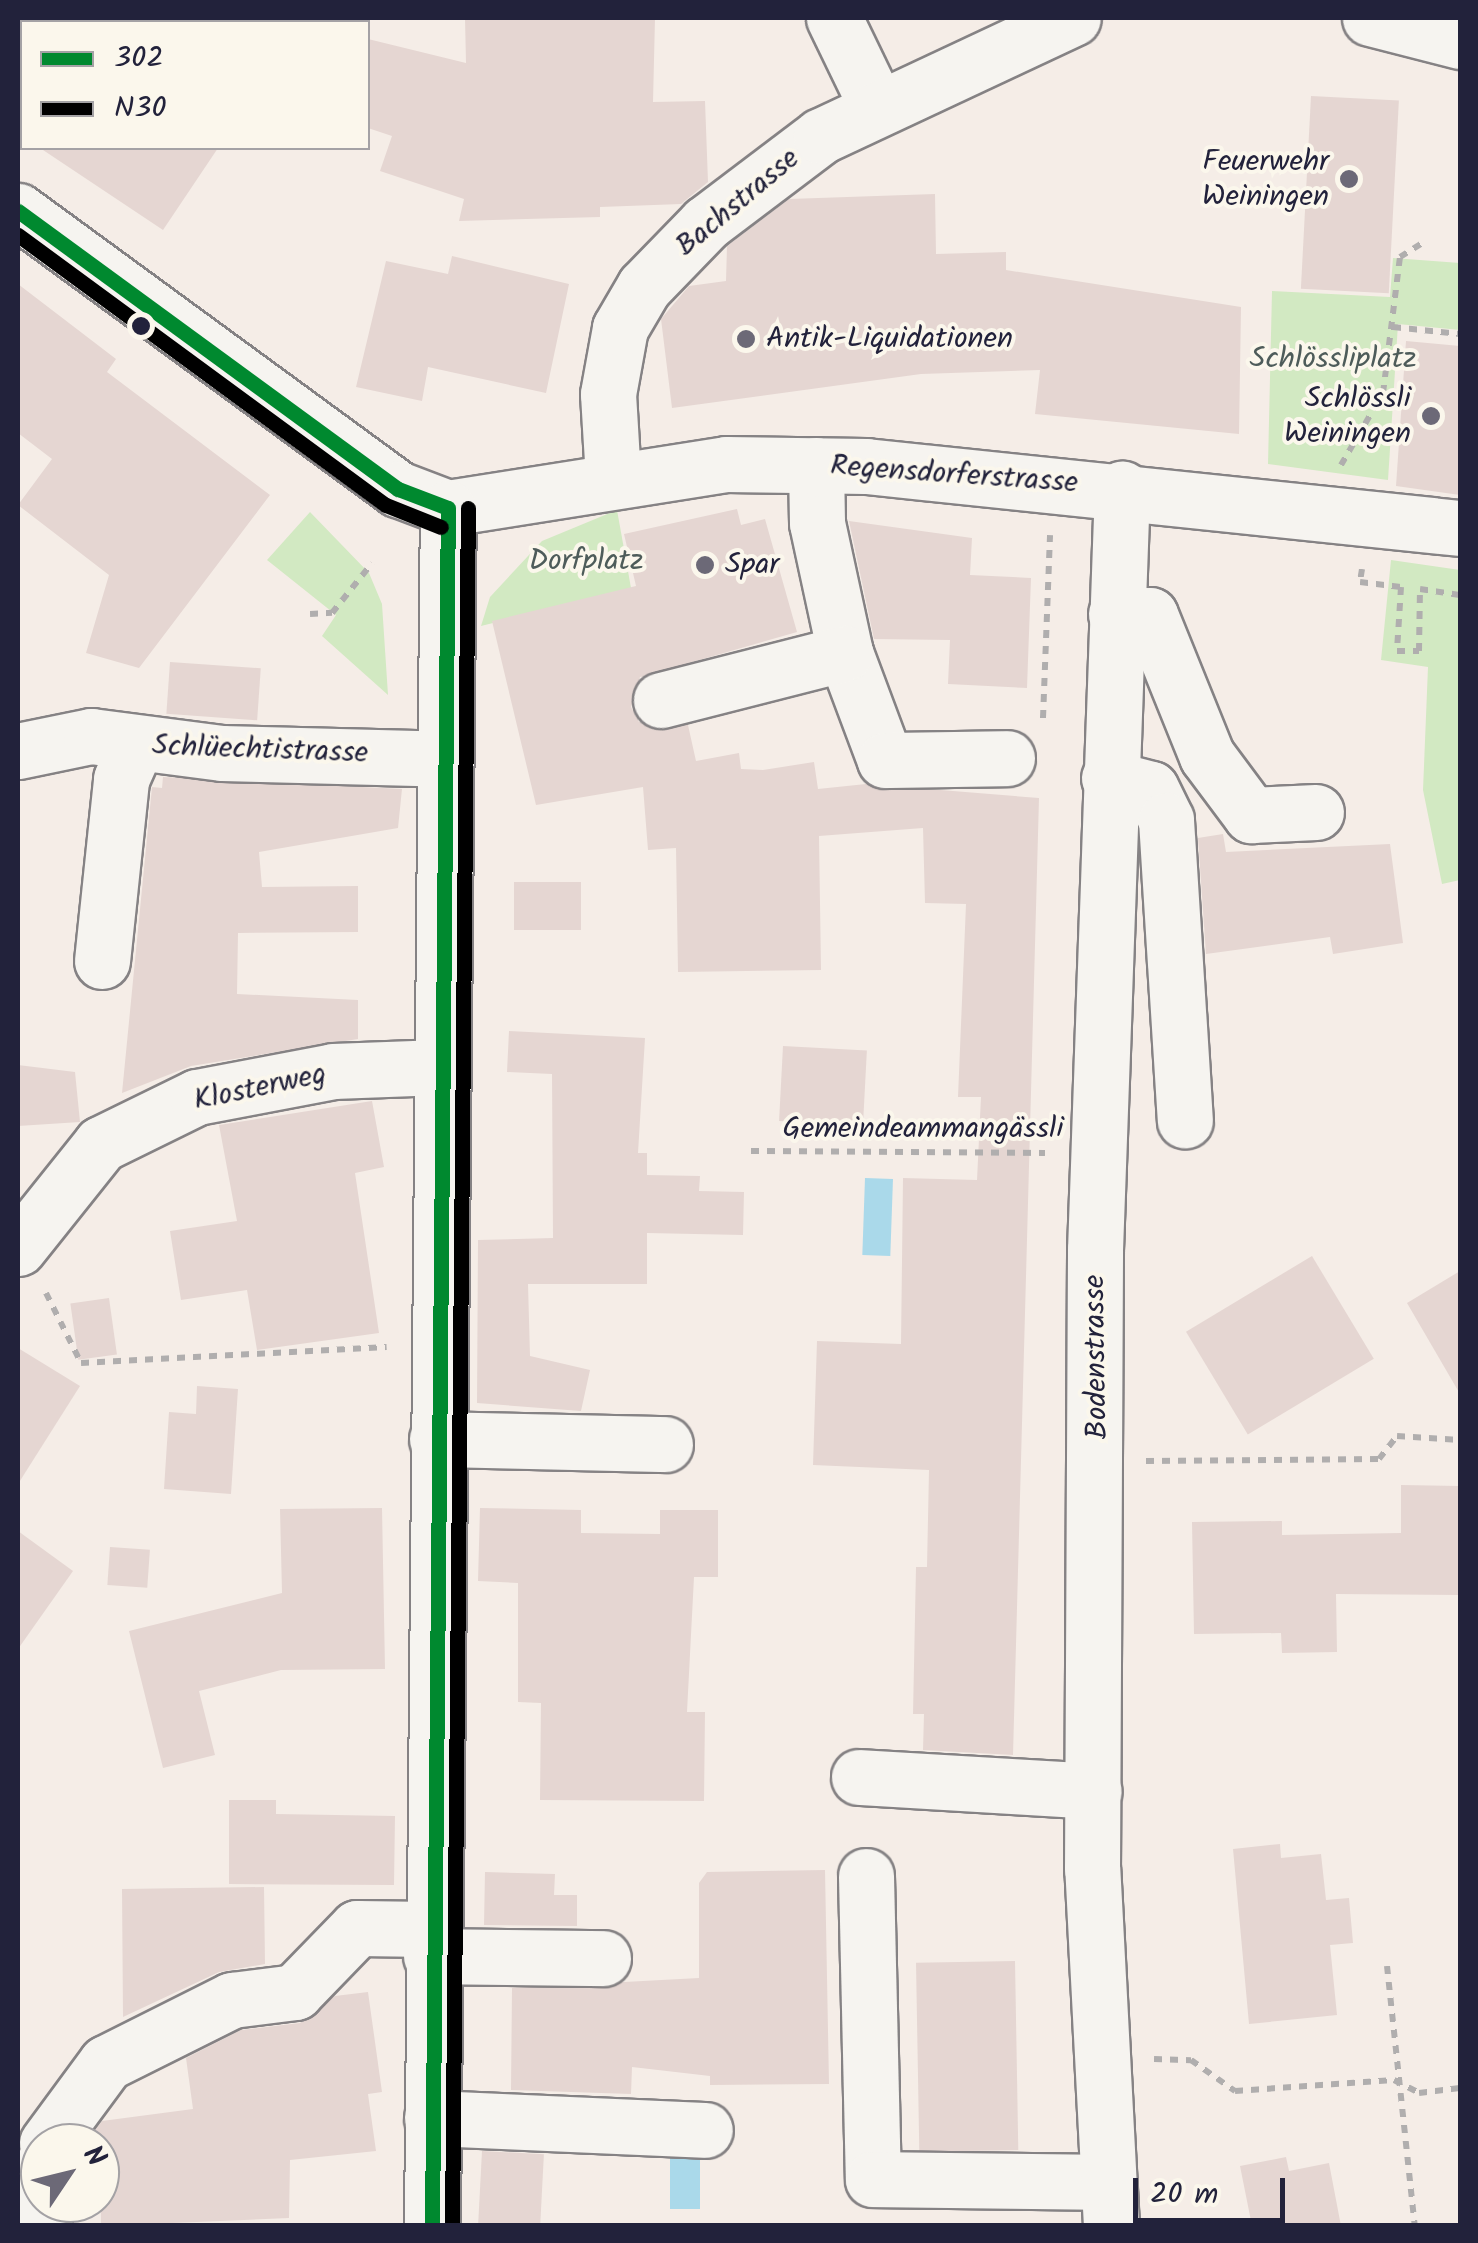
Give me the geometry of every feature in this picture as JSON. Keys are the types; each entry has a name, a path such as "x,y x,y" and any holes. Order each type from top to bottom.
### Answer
{"street":[{"path":"834,18 877,107"},
{"name":"Bachstrasse","path":"614,478 608,394 620,328 644,286 772,166 877,107 1073,18"},
{"path":"1370,18 1460,41"},
{"path":"18,211 398,489 448,508 431,1942 432,2226"},
{"path":"816,465 816,523 845,653 885,760 1025,747"},
{"name":"Regensdorferstrasse","path":"448,508 614,478 816,465 1122,488 1460,528"},
{"name":"Bodenstrasse","path":"1109,2204 1098,2059 1094,1791 1100,1460 1095,1153 1122,488"},
{"path":"1116,614 1150,615 1207,756 1252,814 1316,812"},
{"path":"661,700 845,653"},
{"name":"Schlüechtistrasse","path":"18,750 91,736 136,746 445,758"},
{"path":"102,962 121,780 136,746"},
{"path":"1110,778 1150,790 1166,820 1185,1120"},
{"name":"Klosterweg","path":"29,1264 100,1144 198,1097 334,1071 442,1067"},
{"path":"437,1439 666,1444"},
{"path":"860,1777 1094,1791"},
{"path":"866,1876 874,2179 1109,2204"},
{"path":"62,2123 106,2063 232,2000 295,1992 356,1928 431,1942 603,1958"},
{"path":"432,2118 705,2130"}],"path":[{"path":"1330,473 1384,393 1400,257 1424,242"},
{"path":"1394,327 1460,334"},
{"path":"1025,747 1050,535 1042,528"},
{"path":"1365,552 1360,582 1402,586 1397,650 1418,651 1420,589 1460,595"},
{"path":"310,614 332,612 372,563"},
{"name":"Gemeindeammangässli","path":"751,1151 1095,1153"},
{"path":"29,1264 81,1363 339,1356 403,1344"},
{"path":"1100,1460 1380,1459 1397,1436 1460,1440"},
{"path":"1386,1966 1394,2080 1415,2226"},
{"path":"1098,2059 1191,2060 1235,2091 1394,2080 1419,2093 1460,2088"}],"green space":[{"name":"Schlössliplatz","path":"1393,258 1460,263 1460,330 1398,324 1388,480 1268,464 1272,291 1390,297"},
{"name":"Dorfplatz","path":"617,510 631,588 481,626 490,597 542,541"},
{"path":"310,512 369,573 382,604 388,695 322,636 336,615 267,560"},
{"path":"1391,560 1460,570 1460,880 1442,884 1423,790 1428,667 1381,660"}],"water":[{"path":"865,1178 893,1179 890,1256 862,1255"},
{"path":"670,2156 700,2156 700,2209 670,2209"}],"building":[{"path":"465,18 655,18 653,102 705,101 708,182 681,204 600,207 600,217 459,221 464,199 380,171 392,136 370,129 370,39 466,63"},
{"name":"Feuerwehr Weiningen","path":"1311,96 1399,101 1389,293 1301,289"},
{"path":"43,150 217,150 163,230"},
{"path":"935,194 936,254 1006,252 1006,270 1241,307 1239,434 1035,414 1040,370 921,374 672,408 661,319 689,286 726,281 727,246 789,199"},
{"path":"452,256 569,284 546,393 428,367 422,401 356,387 386,261 448,274"},
{"path":"18,284 116,359 107,372 270,495 139,668 86,653 109,575 18,505 52,459 18,433"},
{"name":"Schlössli Weiningen","path":"1406,341 1460,346 1460,495 1396,486"},
{"path":"737,509 741,525 765,519 797,632 640,677 631,707 639,722 688,725 696,761 739,753 741,769 763,770 814,762 818,789 866,784 1039,798 1013,1755 923,1750 924,1714 913,1714 916,1567 927,1567 929,1470 813,1465 817,1341 901,1344 903,1178 977,1180 981,1097 958,1097 966,904 925,903 923,828 819,836 821,970 678,972 676,848 648,850 643,787 536,805 492,621 636,586 624,534"},
{"path":"849,521 972,538 970,575 1031,578 1027,688 948,684 950,640 874,639"},
{"path":"170,662 261,668 257,720 166,714"},
{"path":"163,777 402,789 398,828 259,852 262,887 358,886 358,932 238,933 237,994 358,1000 358,1039 191,1066 122,1093 152,787 162,788"},
{"path":"1223,834 1226,852 1390,844 1403,943 1333,954 1330,937 1206,954 1198,838"},
{"path":"514,882 581,882 581,930 514,930"},
{"path":"509,1031 645,1038 638,1153 647,1153 647,1175 700,1176 699,1191 744,1192 743,1235 647,1233 647,1284 528,1284 530,1356 590,1370 581,1411 477,1403 478,1240 553,1238 552,1074 507,1072"},
{"path":"783,1046 867,1050 863,1125 779,1121"},
{"path":"18,1065 75,1072 80,1122 18,1126"},
{"path":"372,1101 384,1167 355,1173 379,1333 257,1350 247,1290 181,1300 170,1231 237,1221 219,1125"},
{"path":"1312,1256 1374,1359 1248,1435 1186,1332"},
{"path":"1460,1271 1460,1394 1407,1303"},
{"path":"109,1298 117,1354 78,1360 70,1303"},
{"path":"18,1348 80,1386 18,1484"},
{"path":"197,1386 238,1389 231,1494 164,1489 169,1412 196,1414"},
{"path":"1401,1485 1460,1486 1460,1595 1336,1594 1337,1652 1282,1653 1281,1633 1194,1634 1192,1522 1282,1521 1282,1535 1401,1533"},
{"path":"382,1508 385,1669 281,1670 199,1691 215,1755 163,1768 129,1631 282,1593 280,1509"},
{"path":"480,1508 581,1510 581,1533 660,1534 660,1510 718,1510 718,1577 694,1577 687,1712 705,1712 704,1801 540,1800 541,1703 518,1702 518,1583 478,1581"},
{"path":"18,1531 73,1571 18,1649"},
{"path":"110,1547 150,1550 147,1588 107,1585"},
{"path":"229,1800 276,1800 276,1814 395,1816 394,1885 229,1884"},
{"path":"1280,1844 1281,1858 1321,1854 1326,1900 1349,1898 1353,1943 1330,1945 1337,2015 1249,2024 1233,1849"},
{"path":"825,1870 829,2084 710,2085 710,2076 632,2067 631,2094 511,2090 512,1988 699,1978 699,1883 707,1872"},
{"path":"485,1872 555,1874 554,1895 577,1895 577,1926 484,1925"},
{"path":"264,1887 265,1964 219,1972 123,2017 122,1889"},
{"path":"1015,1961 1018,2150 919,2152 916,1963"},
{"path":"368,1992 382,2092 368,2094 376,2151 290,2160 289,2218 101,2226 120,2223 120,2123 102,2121 193,2109 186,2058 241,2030 300,2023 335,1996"},
{"path":"482,2151 544,2154 540,2226 478,2226"},
{"path":"1286,2157 1289,2171 1329,2163 1341,2226 1252,2226 1240,2166"}],"transit line":[{"name":"302","path":"18,211 398,489 448,508"},
{"name":"N30","path":"18,235 386,505 441,527"},
{"name":"302","path":"432,2226 448,508"},
{"name":"N30","path":"452,2226 468,508"}],"place":[{"name":"Feuerwehr Weiningen","path":"1349,179"},
{"name":"Antik-Liquidationen","path":"746,339"},
{"name":"Schlössli Weiningen","path":"1431,416"},
{"name":"Spar","path":"705,565"}]}
